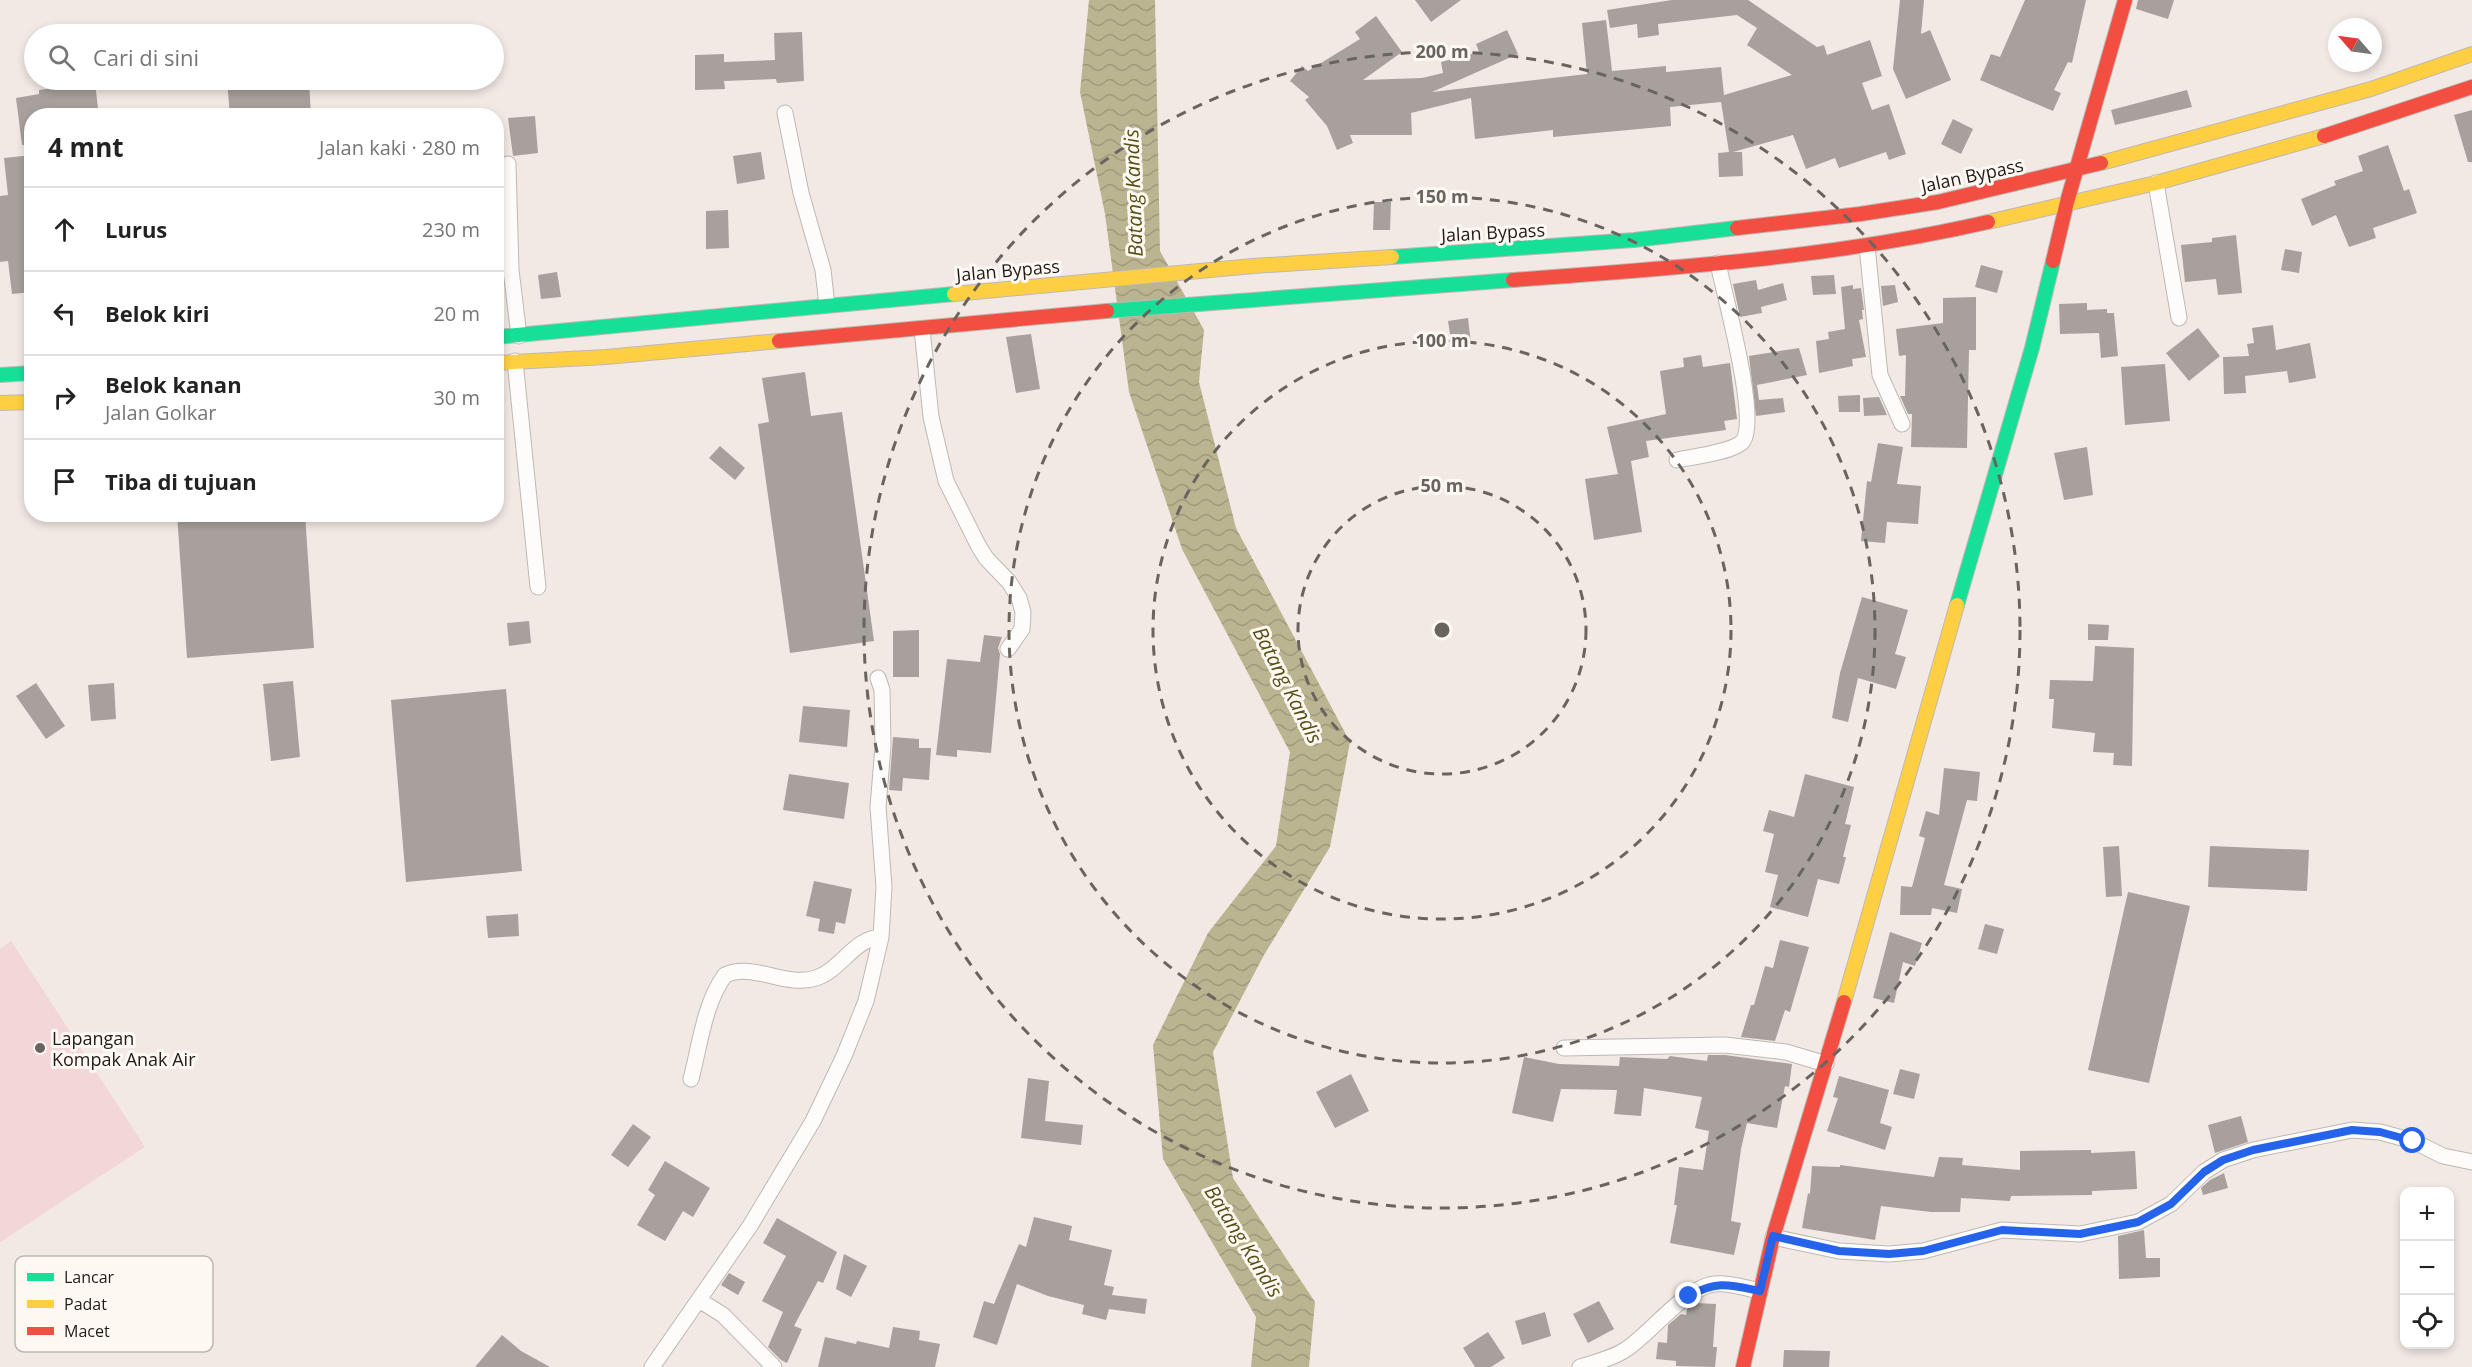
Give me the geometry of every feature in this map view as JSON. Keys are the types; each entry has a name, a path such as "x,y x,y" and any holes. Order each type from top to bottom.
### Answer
{"main road":[{"path":"1743,1367 1773,1236 1826,1064 2032,348 2067,202 2125,0"},
{"name":"Jalan Bypass","path":"504,362 606,357 1084,313 1244,301 1635,255 1807,222 1938,202 2077,170 2372,89 2472,54"},
{"name":"Jalan Bypass","path":"504,337 723,318 827,305 1253,266 1635,255 1718,263 1867,246 1923,237 2156,183 2329,135 2472,87"},
{"path":"0,375 24,374"},
{"path":"0,403 24,402"}],"street":[{"path":"785,113 801,193 823,270 827,305"},
{"path":"508,164 511,270 519,336"},
{"path":"2156,183 2179,318"},
{"path":"1867,246 1880,375 1902,424"},
{"path":"1677,460 1733,448 1742,442 1748,430 1746,394 1718,263"},
{"path":"922,328 931,417 946,481 978,544 1009,582 1019,598 1023,612 1022,629 1008,649"},
{"path":"515,361 538,586"},
{"path":"652,1367 756,1217 813,1121 844,1056 866,1001 880,937 884,887 878,807 883,746 882,690 878,678"},
{"path":"691,1079 708,1010 717,986 725,975 743,970 783,980 814,979 839,965 869,937 880,937"},
{"path":"1564,1048 1725,1045 1786,1052 1826,1064"},
{"path":"1773,1236 1839,1251 1889,1254 1923,1251 2002,1230 2080,1234 2138,1222 2171,1204 2204,1172 2223,1160 2253,1150 2352,1130 2380,1132 2413,1141 2443,1156 2472,1162"},
{"path":"1580,1367 1614,1356 1627,1349 1689,1296 1710,1285 1722,1284 1760,1291"},
{"path":"699,1300 723,1315 774,1367"}],"shaded area":[{"name":"Lapangan Kompak Anak Air","path":"11,941 145,1147 0,1242 0,949"}],"water":[{"name":"Batang Kandis","path":"1089,0 1155,0 1160,251 1204,330 1199,382 1236,528 1350,742 1330,847 1264,955 1213,1052 1233,1178 1315,1302 1309,1367 1251,1367 1256,1317 1163,1159 1153,1045 1208,933 1276,846 1290,752 1182,549 1129,392 1105,214 1080,92"}],"building":[{"path":"1415,0 1461,0 1431,22"},
{"path":"1672,0 1748,0 1817,47 1824,45 1827,55 1870,40 1882,76 1862,83 1872,110 1889,104 1906,154 1889,160 1886,152 1839,168 1835,158 1806,169 1793,135 1733,152 1742,152 1743,176 1719,177 1718,153 1729,152 1721,102 1670,107 1671,126 1553,137 1553,130 1475,139 1471,98 1411,113 1412,135 1350,135 1353,143 1337,150 1327,126 1305,100 1309,97 1290,81 1302,66 1308,71 1360,39 1355,32 1376,16 1402,52 1363,80 1422,78 1443,73 1441,62 1479,52 1476,44 1507,30 1518,54 1432,92 1587,74 1582,23 1606,20 1612,71 1666,66 1666,72 1721,67 1724,95 1792,75 1747,45 1757,28 1737,15 1658,24 1659,35 1638,38 1637,24 1610,28 1607,10"},
{"path":"1900,0 1924,0 1921,34 1930,30 1951,80 1906,99 1893,69"},
{"path":"2025,0 2086,0 2072,63 2068,62 2054,90 2061,93 2053,111 1980,80 1991,54 2000,57"},
{"path":"2138,0 2174,0 2168,19 2136,9"},
{"path":"802,32 804,81 777,83 776,79 724,81 725,89 695,90 695,55 724,54 724,62 775,60 774,33"},
{"path":"39,90 96,90 98,108 24,108 24,145 22,145 16,98 39,94"},
{"path":"228,90 310,90 311,108 229,108"},
{"path":"2187,90 2192,107 2115,125 2111,110"},
{"path":"2472,110 2472,162 2468,162 2454,115"},
{"path":"535,116 538,153 513,156 508,118"},
{"path":"1953,119 1973,129 1961,154 1941,144"},
{"path":"2388,145 2404,191 2409,189 2417,213 2373,228 2376,238 2349,247 2336,215 2312,226 2301,199 2336,185 2334,181 2363,171 2358,156"},
{"path":"761,152 765,179 737,184 733,156"},
{"path":"24,156 24,293 12,294 8,261 0,262 0,196 8,195 4,158"},
{"path":"1374,202 1391,202 1390,230 1373,230"},
{"path":"728,210 729,248 706,249 706,211"},
{"path":"2236,235 2242,293 2218,295 2216,279 2185,282 2181,245 2212,242 2212,238"},
{"path":"2285,249 2302,252 2299,273 2281,270"},
{"path":"1981,265 2003,271 1997,293 1975,287"},
{"path":"557,272 561,297 541,299 538,275"},
{"path":"1834,275 1836,294 1813,295 1811,276"},
{"path":"1756,280 1758,290 1783,283 1787,300 1761,307 1762,313 1740,317 1733,284"},
{"path":"1853,285 1853,289 1861,288 1864,310 1862,310 1863,319 1859,320 1866,357 1852,359 1853,366 1819,373 1816,341 1829,339 1828,332 1845,329 1841,287"},
{"path":"1895,285 1898,302 1883,306 1881,286"},
{"path":"1976,297 1976,350 1969,350 1967,448 1911,447 1912,414 1908,414 1900,396 1905,396 1906,355 1899,356 1896,329 1943,323 1943,298"},
{"path":"2087,303 2087,310 2107,309 2107,313 2114,313 2118,356 2101,358 2099,333 2060,334 2059,304"},
{"path":"1468,318 1471,344 1452,347 1448,321"},
{"path":"2273,325 2276,350 2310,343 2316,378 2289,383 2287,371 2245,376 2246,393 2224,394 2223,357 2249,356 2247,344 2254,343 2252,328"},
{"path":"2198,328 2220,356 2189,381 2166,353"},
{"path":"1031,334 1040,389 1016,393 1006,337"},
{"path":"1799,348 1807,375 1757,385 1759,400 1783,398 1785,412 1756,416 1749,356"},
{"path":"1701,355 1703,367 1730,363 1737,419 1724,421 1726,430 1646,441 1649,457 1631,461 1642,532 1594,540 1585,479 1618,474 1607,427 1666,414 1660,371 1684,367 1683,358"},
{"path":"2165,364 2170,421 2125,425 2121,367"},
{"path":"805,372 811,416 842,412 874,641 790,653 758,424 769,422 762,378"},
{"path":"1860,395 1860,412 1839,412 1838,396"},
{"path":"1879,397 1887,415 1864,416 1863,398"},
{"path":"1878,443 1903,447 1897,484 1921,486 1918,524 1887,522 1885,543 1861,541 1867,481 1871,482"},
{"path":"720,446 745,468 735,480 709,458"},
{"path":"2087,447 2093,495 2064,500 2054,453"},
{"path":"178,522 306,522 314,648 187,658"},
{"path":"1862,597 1908,610 1895,654 1906,657 1896,689 1858,678 1848,722 1832,718 1840,673"},
{"path":"529,621 531,643 509,646 507,623"},
{"path":"2088,624 2109,625 2108,640 2088,640"},
{"path":"919,630 919,677 893,677 893,631"},
{"path":"984,635 1002,637 998,648 1000,654 991,753 957,750 957,757 936,755 947,659 980,662"},
{"path":"2095,646 2134,648 2132,766 2113,765 2114,753 2093,752 2095,733 2052,728 2054,699 2049,699 2050,680 2093,681"},
{"path":"293,681 300,757 271,761 263,684"},
{"path":"36,683 65,726 46,739 16,696"},
{"path":"114,683 116,719 91,721 88,685"},
{"path":"506,689 522,871 406,882 391,700"},
{"path":"803,706 850,710 847,747 799,742"},
{"path":"893,737 919,739 919,748 931,748 929,780 903,778 902,791 889,790"},
{"path":"1944,768 1980,772 1977,801 1967,800 1944,885 1962,889 1957,913 1932,908 1931,915 1900,915 1901,886 1912,887 1925,838 1919,836 1926,811 1939,815"},
{"path":"789,774 849,783 844,819 783,810"},
{"path":"1805,774 1854,787 1845,824 1851,825 1839,884 1818,879 1808,917 1770,907 1778,875 1765,872 1774,834 1763,831 1769,810 1794,817"},
{"path":"2119,846 2122,896 2106,897 2103,847"},
{"path":"2210,846 2309,850 2307,891 2208,887"},
{"path":"814,881 852,889 845,924 836,922 834,934 818,931 820,919 806,916"},
{"path":"2128,892 2190,906 2149,1083 2088,1070"},
{"path":"518,914 519,936 488,938 486,916"},
{"path":"1985,924 2004,929 1997,954 1978,949"},
{"path":"1890,932 1922,943 1915,966 1903,962 1894,1003 1873,998"},
{"path":"1780,940 1809,947 1790,1012 1785,1010 1775,1041 1741,1037 1751,1005 1754,1005 1765,966 1773,968"},
{"path":"1708,1055 1725,1055 1792,1064 1789,1087 1785,1086 1777,1128 1747,1123 1731,1221 1741,1223 1734,1255 1670,1243 1677,1205 1674,1205 1679,1167 1703,1170 1709,1131 1695,1128 1702,1097 1644,1088 1641,1116 1614,1114 1617,1090 1561,1089 1553,1122 1512,1113 1524,1057 1559,1064 1619,1066 1620,1057 1667,1059 1670,1056 1707,1061"},
{"path":"1900,1069 1920,1074 1914,1099 1893,1094"},
{"path":"1351,1074 1369,1111 1335,1128 1316,1092"},
{"path":"1839,1076 1889,1090 1880,1123 1892,1127 1885,1150 1827,1131 1838,1098 1833,1097"},
{"path":"1028,1078 1049,1081 1045,1121 1083,1125 1081,1145 1021,1138"},
{"path":"2241,1116 2248,1142 2215,1153 2208,1125"},
{"path":"633,1124 651,1137 628,1167 611,1155"},
{"path":"2091,1150 2091,1153 2135,1151 2137,1189 2092,1191 2092,1195 2011,1196 2010,1201 1961,1198 1960,1212 1931,1212 1881,1206 1875,1240 1802,1228 1808,1193 1810,1194 1812,1166 1840,1167 1840,1165 1934,1177 1939,1157 1963,1158 1962,1165 2020,1170 2020,1151"},
{"path":"665,1161 710,1188 693,1217 683,1211 665,1241 637,1225 655,1195 648,1190"},
{"path":"2224,1173 2228,1188 2203,1195 2201,1188"},
{"path":"1034,1217 1072,1226 1069,1240 1112,1250 1104,1285 1114,1287 1112,1295 1147,1299 1145,1314 1109,1309 1106,1320 1082,1314 1084,1305 1048,1296 1017,1284 997,1345 973,1337 984,1301 994,1304 1019,1244 1026,1247"},
{"path":"777,1218 837,1252 823,1283 818,1281 794,1326 802,1329 787,1363 768,1347 783,1312 762,1301 786,1256 763,1243"},
{"path":"2144,1230 2146,1258 2160,1258 2160,1277 2119,1279 2118,1236"},
{"path":"844,1254 867,1266 851,1297 836,1289"},
{"path":"729,1273 745,1282 738,1295 721,1285"},
{"path":"1599,1301 1614,1329 1588,1343 1573,1314"},
{"path":"1695,1303 1716,1304 1713,1347 1717,1347 1715,1367 1676,1366 1676,1361 1656,1359 1658,1342 1667,1343 1668,1325 1681,1314 1686,1315 1687,1309"},
{"path":"1545,1312 1551,1336 1522,1345 1515,1321"},
{"path":"893,1327 920,1331 919,1340 940,1344 935,1367 818,1367 825,1337 889,1348"},
{"path":"1488,1332 1505,1358 1491,1367 1475,1367 1463,1348"},
{"path":"502,1335 521,1351 550,1367 475,1367"},
{"path":"1784,1350 1830,1351 1829,1367 1783,1367"}],"traffic: fast":[{"path":"1392,257 1634,240 1737,228"},
{"path":"1957,605 2032,348 2053,261"},
{"path":"1107,311 1513,280"},
{"path":"504,336 954,294"},
{"path":"0,375 24,374"}],"traffic: slow":[{"path":"2101,163 2371,89 2472,54"},
{"path":"1988,222 2156,183 2324,136"},
{"path":"954,294 1253,266 1392,257"},
{"path":"504,363 606,357 779,341"},
{"path":"0,403 24,402"},
{"path":"1844,1002 1957,605"}],"traffic: jam":[{"path":"2053,261 2067,202 2125,0"},
{"path":"2324,136 2472,87"},
{"path":"1737,228 1860,214 1938,202 2101,163"},
{"path":"1513,280 1692,266 1811,253 1870,245 1988,222"},
{"path":"779,341 1107,311"},
{"path":"1743,1367 1773,1237 1844,1002"}],"place":[{"name":"Lapangan Kompak Anak Air","path":"40,1048"}],"route":[{"path":"1689,1296 1710,1285 1722,1284 1760,1291 1773,1236 1839,1251 1889,1254 1923,1251 2002,1230 2080,1234 2138,1222 2171,1204 2204,1172 2223,1160 2253,1150 2352,1130 2380,1132 2413,1141"}]}
